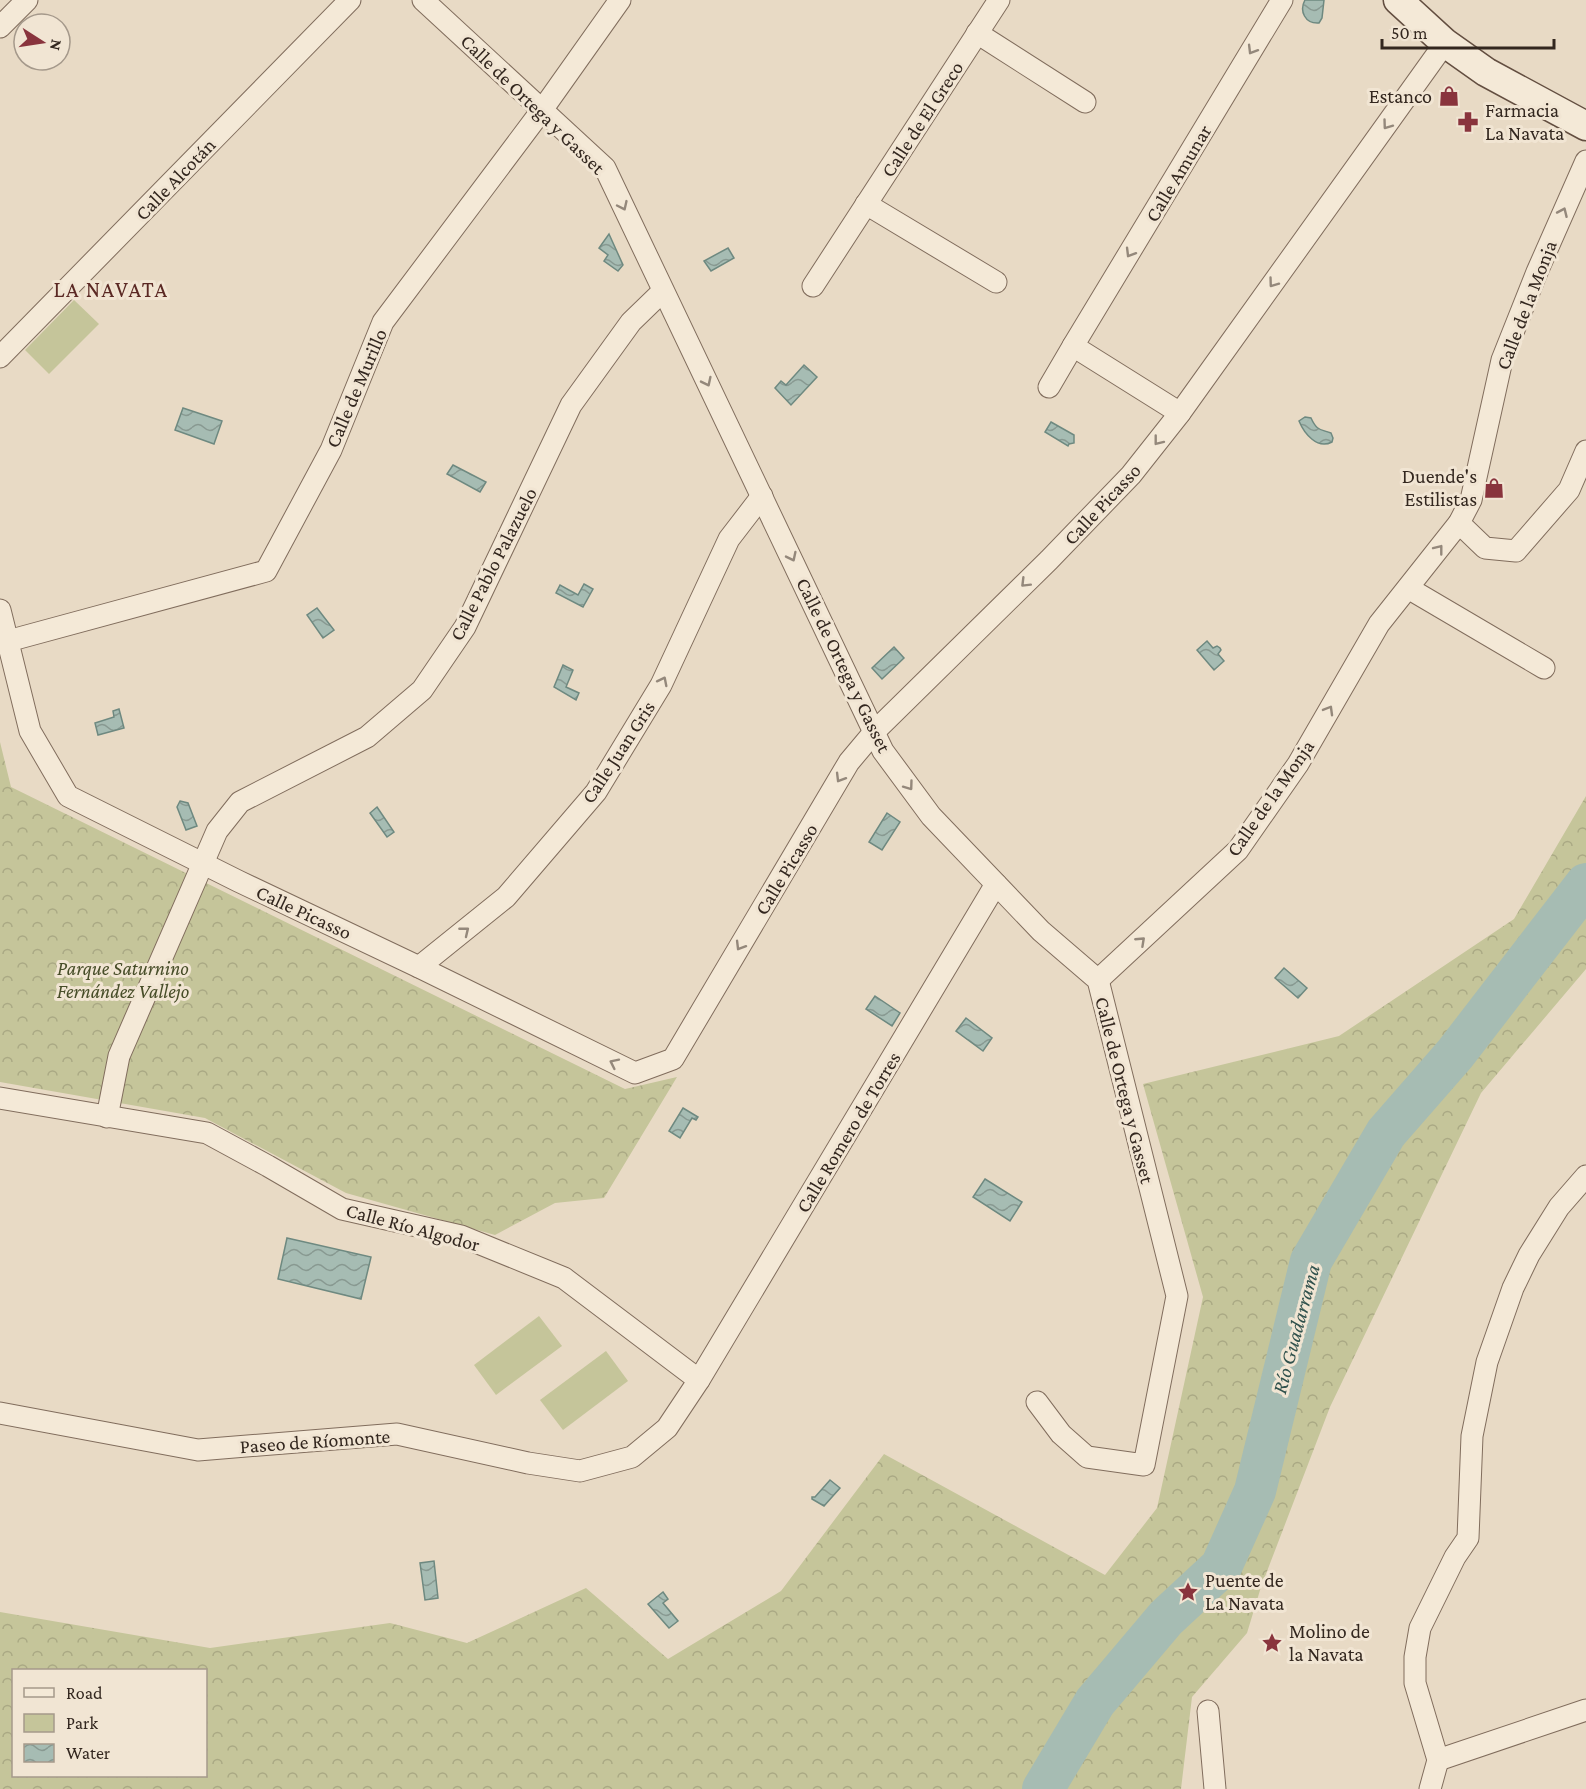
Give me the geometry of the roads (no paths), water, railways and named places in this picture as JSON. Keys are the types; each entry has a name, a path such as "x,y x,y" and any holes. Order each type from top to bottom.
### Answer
{"main road":[{"path":"1398,0 1445,43 1486,72 1586,126"}],"street":[{"path":"0,27 27,0"},
{"name":"Calle Alcotán","path":"0,357 350,0"},
{"name":"Calle de Ortega y Gasset","path":"423,0 604,168 883,751 931,816 1041,931 1098,980 1177,1296 1144,1466 1087,1457 1062,1434 1037,1402"},
{"name":"Calle de Murillo","path":"8,641 266,571 331,450 383,322 542,110 620,0"},
{"name":"Calle de El Greco","path":"813,286 999,0"},
{"name":"Calle Amunar","path":"1049,387 1282,0"},
{"path":"977,33 1085,102"},
{"name":"Calle Picasso","path":"8,641 30,731 68,796 635,1073 674,1059 849,762 875,731 1049,560 1131,475 1180,413 1445,43"},
{"name":"Calle de la Monja","path":"1098,980 1238,850 1298,764 1379,624 1459,523 1471,500 1502,360 1537,272 1586,161"},
{"path":"866,204 996,282"},
{"name":"Calle Pablo Palazuelo","path":"107,1117 119,1056 217,831 240,802 367,737 422,690 465,627 571,405 631,322 663,291"},
{"path":"1073,346 1180,413"},
{"path":"1459,523 1485,548 1516,551 1569,490 1586,451"},
{"name":"Calle Juan Gris","path":"419,967 506,897 596,792 661,685 729,539 762,496"},
{"path":"1408,588 1544,668"},
{"path":"0,610 8,641"},
{"name":"Calle Romero de Torres","path":"699,1380 996,884"},
{"name":"Calle Río Algodor","path":"0,1098 207,1133 342,1209 461,1236 564,1278 699,1380"},
{"path":"1430,1789 1438,1760 1415,1683 1415,1657 1420,1628 1455,1557 1468,1538 1472,1436 1487,1362 1514,1288 1529,1256 1559,1207 1586,1176"},
{"name":"Paseo de Ríomonte","path":"0,1413 198,1450 398,1434 528,1463 580,1471 632,1457 667,1428 699,1380"},
{"path":"1438,1760 1586,1710"},
{"path":"1208,1711 1215,1789"}],"water":[{"path":"1305,0 1324,0 1322,18 1319,23 1314,23 1304,16"},
{"path":"609,234 623,265 618,271 604,261 608,255 599,248"},
{"path":"728,248 734,258 711,271 704,261"},
{"path":"804,365 817,377 791,405 775,388 781,381 786,385"},
{"path":"183,408 222,421 214,444 175,430"},
{"path":"1305,417 1311,418 1319,429 1331,433 1332,442 1321,444 1312,439 1299,421"},
{"path":"1051,422 1074,435 1074,443 1068,446 1045,432"},
{"path":"453,465 486,482 480,492 447,474"},
{"path":"584,584 593,589 583,607 556,593 560,585 578,595"},
{"path":"317,608 334,630 323,638 307,615"},
{"path":"1207,641 1213,648 1217,646 1220,648 1218,654 1224,661 1214,670 1197,650"},
{"path":"894,647 904,658 882,679 872,668"},
{"path":"563,665 573,670 566,687 579,693 576,700 554,687"},
{"path":"119,709 124,728 98,735 95,723 114,717 113,711"},
{"path":"180,801 188,803 197,826 186,830 177,807"},
{"path":"377,807 394,832 387,837 370,813"},
{"path":"887,813 900,822 882,850 869,842"},
{"path":"1284,968 1307,988 1298,998 1275,978"},
{"path":"875,996 900,1013 892,1026 866,1009"},
{"path":"966,1018 992,1038 983,1051 956,1031"},
{"path":"683,1108 698,1117 696,1120 692,1118 680,1138 669,1131"},
{"path":"985,1179 1022,1202 1010,1221 973,1197"},
{"path":"287,1238 371,1257 361,1299 278,1279"},
{"path":"830,1480 840,1488 824,1506 812,1497 815,1497"},
{"path":"434,1561 438,1598 425,1600 420,1563"},
{"path":"663,1592 668,1599 663,1603 678,1621 669,1628 648,1604"}],"waterway":[{"name":"Río Guadarrama","path":"1043,1789 1095,1702 1166,1618 1221,1567 1255,1491 1311,1261 1386,1133 1455,1054 1586,884"}],"place":[{"name":"Estanco","path":"1449,96"},
{"name":"Farmacia La Navata","path":"1468,122"},
{"name":"Duende's Estilistas","path":"1494,488"},
{"name":"Puente de La Navata","path":"1188,1592"},
{"name":"Molino de la Navata","path":"1272,1643"}],"district":[{"name":"LA NAVATA","path":"111,289"}],"park label":[{"name":"Parque Saturnino Fernández Vallejo","path":"123,980"}]}
